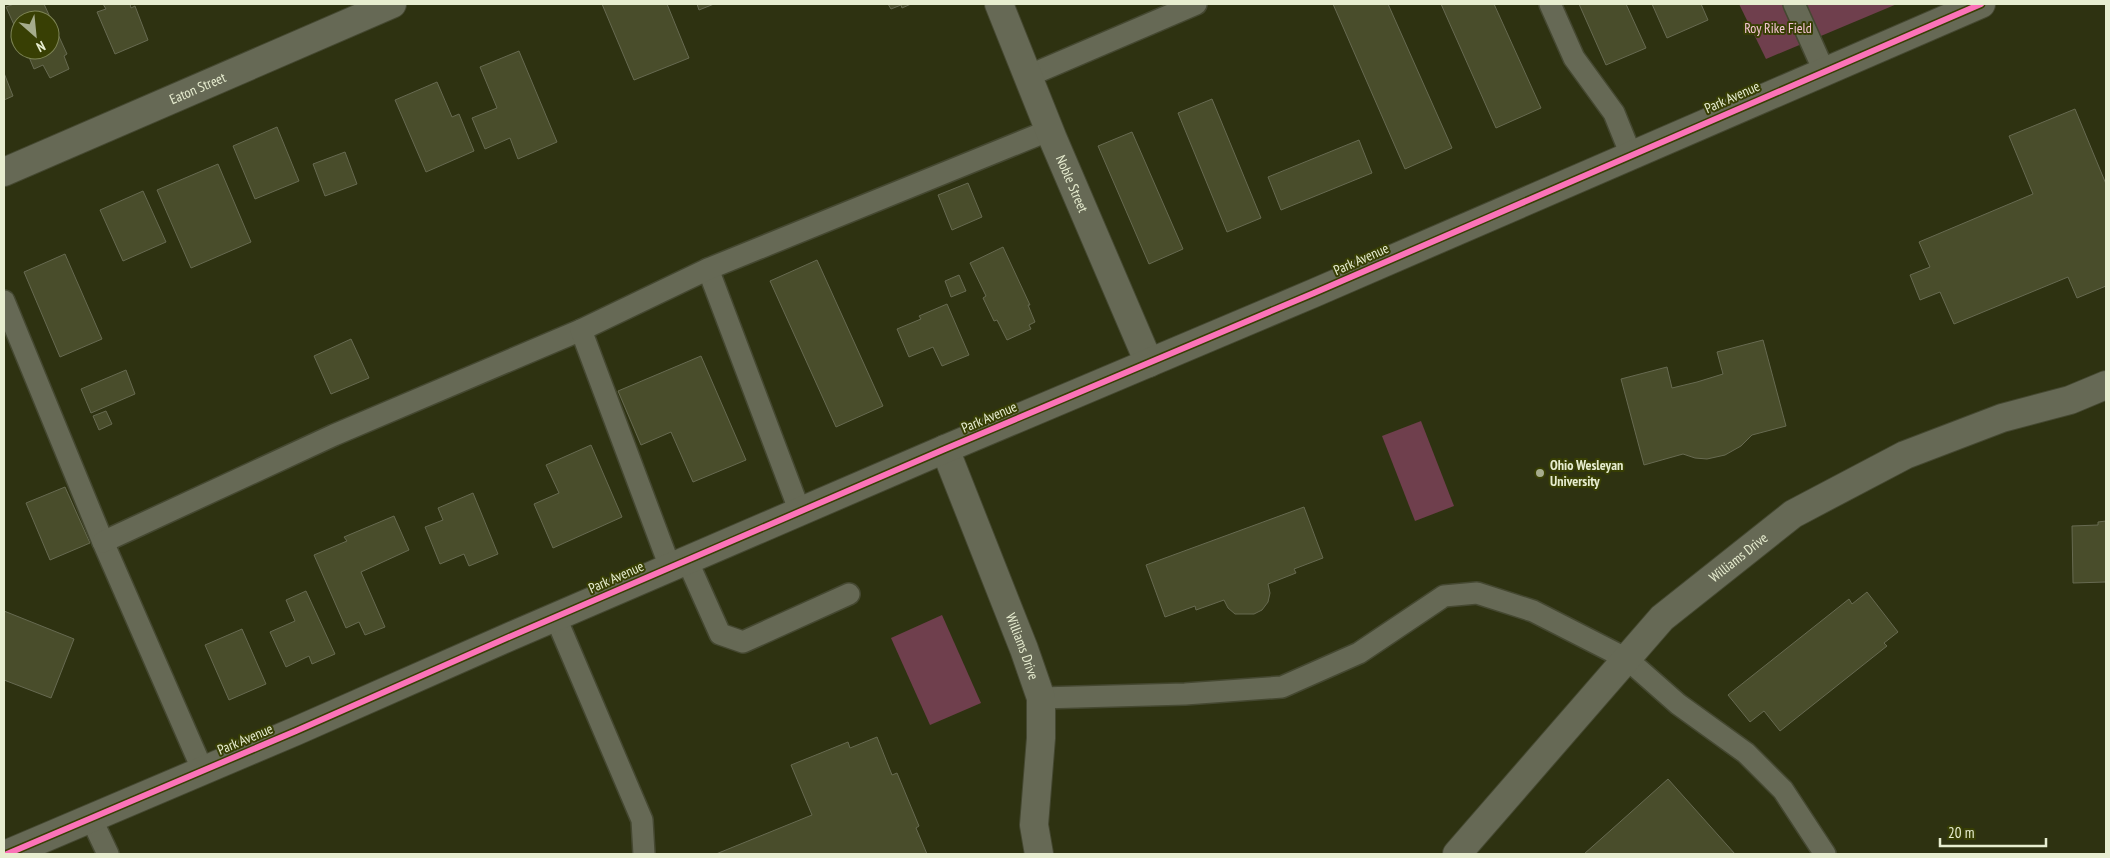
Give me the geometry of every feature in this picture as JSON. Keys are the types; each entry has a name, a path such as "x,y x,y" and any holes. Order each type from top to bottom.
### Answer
{"street":[{"name":"Eaton Street","path":"4,172 392,4"},
{"name":"Noble Street","path":"998,4 1149,363"},
{"name":"Park Avenue","path":"7,854 945,449 1314,293 1980,4"},
{"name":"Williams Drive","path":"1457,854 1662,618 1793,514 1905,455 2002,418 2070,400 2106,385"},
{"name":"Williams Drive","path":"945,449 1024,649 1041,698 1041,738 1034,825 1039,854"}],"lane":[{"path":"1028,76 1196,4"},
{"path":"1550,4 1574,58 1614,113 1631,155"},
{"path":"1794,4 1824,71"},
{"path":"103,542 334,435 581,330 708,269 1050,130"},
{"path":"708,269 800,512"},
{"path":"4,301 103,542 203,771"},
{"path":"581,330 678,564 720,634 743,642 849,594"},
{"path":"1041,698 1185,694 1282,686 1359,652 1444,596 1477,593 1533,611 1627,658 1678,704 1746,753 1783,790 1824,854"},
{"path":"556,618 642,820 644,854"},
{"path":"91,818 108,854"}],"green space":[{"name":"Roy Rike Field","path":"1739,4 1897,4 1766,59"},
{"path":"1421,421 1454,506 1415,521 1382,436"},
{"path":"942,615 981,703 930,725 891,638"}],"building":[{"path":"14,4 44,4 47,10 10,10 10,16 6,7"},
{"path":"103,4 130,4 131,8 135,6 148,40 115,54 97,12 106,9"},
{"path":"602,4 667,4 689,58 634,80"},
{"path":"697,4 714,4 699,10"},
{"path":"888,4 911,4 902,8 901,5 891,9"},
{"path":"1333,4 1388,4 1452,148 1405,169"},
{"path":"1441,4 1494,4 1541,108 1496,128"},
{"path":"1579,4 1626,4 1646,48 1606,65"},
{"path":"1652,4 1701,4 1708,20 1667,38"},
{"path":"60,39 67,54 64,56 69,69 50,78 43,65 34,69 30,60 60,60"},
{"path":"519,51 557,142 518,159 510,138 485,149 472,118 497,108 480,67"},
{"path":"4,73 13,96 4,100"},
{"path":"437,82 452,117 459,114 474,151 426,172 395,100"},
{"path":"1212,99 1261,218 1227,232 1178,113"},
{"path":"2075,109 2106,184 2106,286 2077,298 2068,277 1954,324 1940,292 1920,300 1910,275 1930,267 1919,242 2033,194 2009,136"},
{"path":"277,127 299,181 255,199 233,146"},
{"path":"1132,132 1183,249 1149,264 1098,146"},
{"path":"1359,140 1372,173 1281,210 1268,177"},
{"path":"345,152 357,184 325,196 313,164"},
{"path":"218,164 251,242 191,268 157,190"},
{"path":"968,183 982,217 952,230 938,195"},
{"path":"143,191 166,242 123,261 100,210"},
{"path":"1003,247 1030,305 1028,305 1035,322 1029,325 1031,329 1007,340 997,320 994,321 983,298 986,296 970,263"},
{"path":"65,254 102,339 60,357 24,272"},
{"path":"817,260 883,406 836,427 770,281"},
{"path":"959,275 966,291 951,297 945,281"},
{"path":"947,304 969,355 942,366 933,347 909,357 897,329 921,319 919,316"},
{"path":"351,339 369,378 331,394 314,356"},
{"path":"1763,340 1786,426 1752,435 1741,446 1725,455 1707,459 1683,454 1644,465 1621,379 1667,367 1672,388 1697,382 1723,374 1717,352"},
{"path":"701,356 746,460 693,482 671,432 641,445 618,391"},
{"path":"126,370 135,394 91,413 81,389"},
{"path":"106,411 112,424 99,430 93,416"},
{"path":"591,445 622,517 553,548 534,504 559,493 546,465"},
{"path":"65,487 90,543 50,560 26,503"},
{"path":"473,493 498,554 469,566 464,554 440,564 425,527 443,520 438,508"},
{"path":"1304,507 1323,558 1294,569 1296,573 1268,584 1270,593 1268,602 1262,610 1254,614 1235,614 1228,608 1224,600 1196,610 1195,606 1165,617 1146,565"},
{"path":"394,516 409,550 361,572 385,627 365,635 359,622 346,628 314,555 347,541 344,537"},
{"path":"2106,521 2106,582 2073,583 2072,526 2098,525 2098,522"},
{"path":"306,591 335,654 312,664 309,656 286,667 270,632 295,621 286,600"},
{"path":"1867,592 1898,632 1884,643 1887,646 1780,731 1764,711 1750,722 1728,695 1849,599 1852,604"},
{"path":"4,611 74,639 51,698 4,680"},
{"path":"242,629 266,684 229,700 205,645"},
{"path":"877,737 892,775 897,773 919,826 916,828 927,854 716,854 812,815 791,765 848,742 850,748"},
{"path":"1668,779 1735,854 1584,854 1611,830"}],"cycle path":[{"path":"7,854 296,731 945,449 1314,293 1981,4"}],"place":[{"name":"Ohio Wesleyan University","path":"1540,473"}]}
